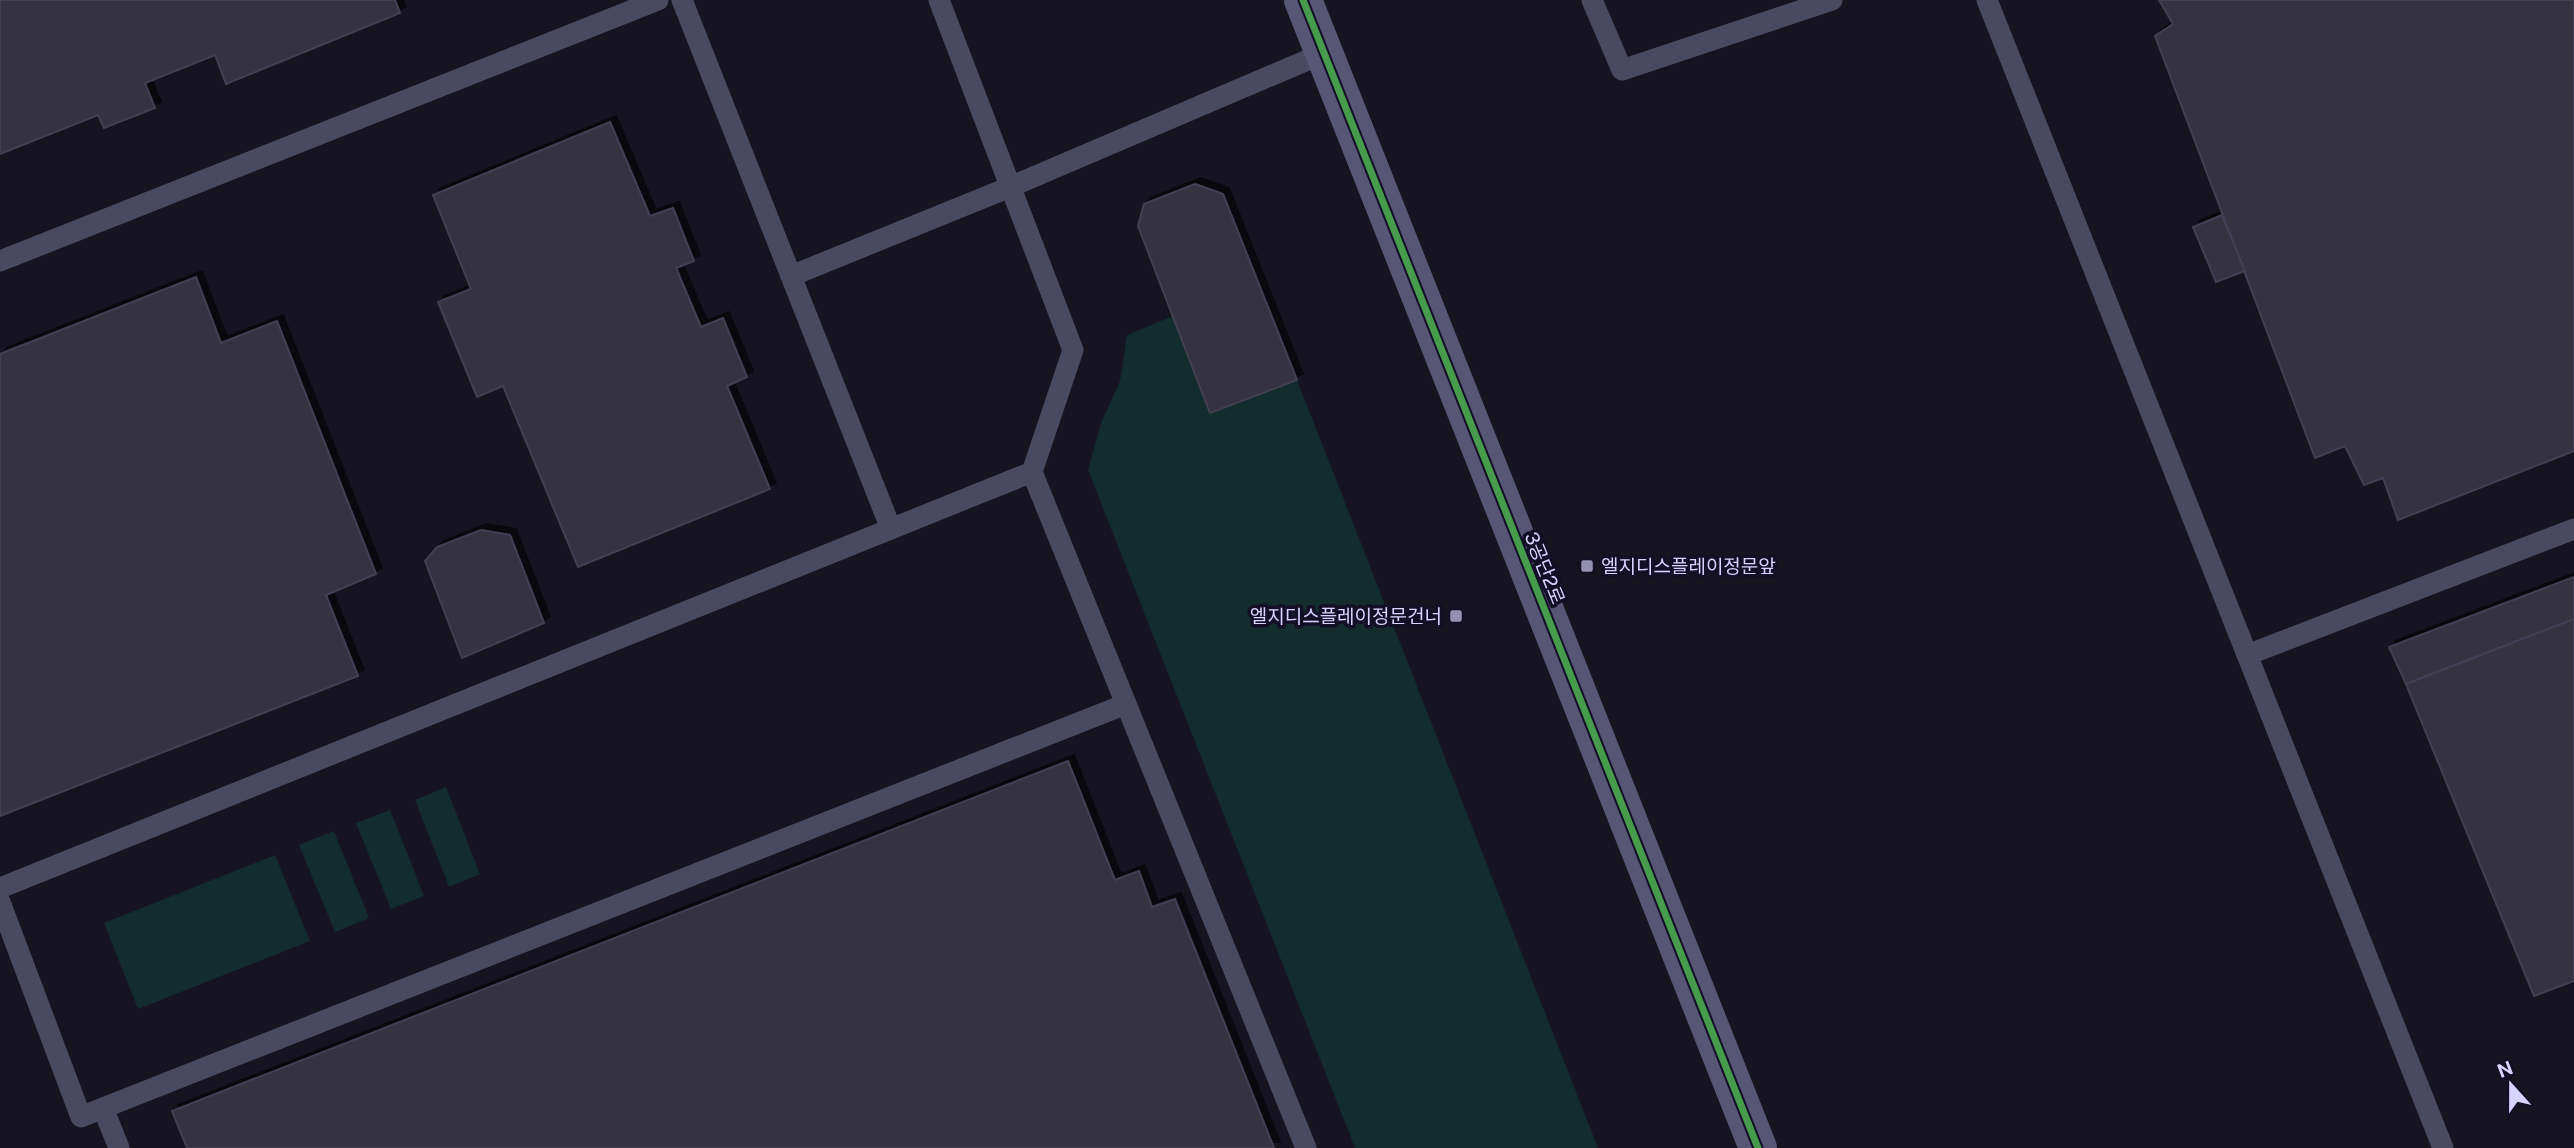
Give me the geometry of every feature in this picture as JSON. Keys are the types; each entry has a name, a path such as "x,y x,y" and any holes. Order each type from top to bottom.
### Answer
{"street":[{"name":"3공단2로","path":"1303,0 1758,1148"}],"lane":[{"path":"0,261 658,0"},
{"path":"682,0 891,529"},
{"path":"939,0 1073,350 1032,472 1306,1148"},
{"path":"1592,0 1622,70 1832,0"},
{"path":"1987,0 2443,1148"},
{"path":"791,276 1010,187 1324,53"},
{"path":"0,888 1032,472"},
{"path":"2247,655 2574,529"},
{"path":"0,902 81,1117 1126,704"},
{"path":"103,1108 119,1148"}],"green space":[{"path":"1173,316 1210,413 1297,380 1598,1148 1355,1148 1088,470 1101,423 1120,381 1127,335"},
{"path":"446,787 480,874 449,887 415,800"},
{"path":"390,810 424,896 391,909 356,823"},
{"path":"334,831 369,918 335,932 299,845"},
{"path":"275,855 310,941 138,1009 104,923"}],"building":[{"path":"0,0 395,0 400,13 226,84 215,55 145,83 155,108 104,128 98,115 0,154"},
{"path":"2159,0 2574,0 2574,451 2398,520 2383,478 2364,485 2345,446 2315,458 2155,36 2173,24"},
{"path":"610,122 650,216 673,208 694,261 676,268 701,327 723,318 747,377 727,386 770,489 578,567 503,386 477,397 438,302 471,289 433,195"},
{"path":"1195,184 1223,194 1297,380 1210,413 1138,226 1144,204"},
{"path":"2222,215 2245,271 2216,282 2193,227"},
{"path":"196,277 221,343 277,321 376,574 326,595 358,676 0,816 0,354"},
{"path":"481,530 510,535 544,623 462,658 425,561 437,547"},
{"path":"2574,577 2574,619 2406,684 2389,647"},
{"path":"2574,619 2574,981 2534,996 2406,684"},
{"path":"1068,761 1115,880 1139,871 1152,907 1175,899 1274,1148 187,1148 172,1111"}],"cycle path":[{"path":"1303,0 1758,1148"}],"place":[{"name":"엘지디스플레이정문앞","path":"1587,566"},
{"name":"엘지디스플레이정문건너","path":"1456,616"}]}
